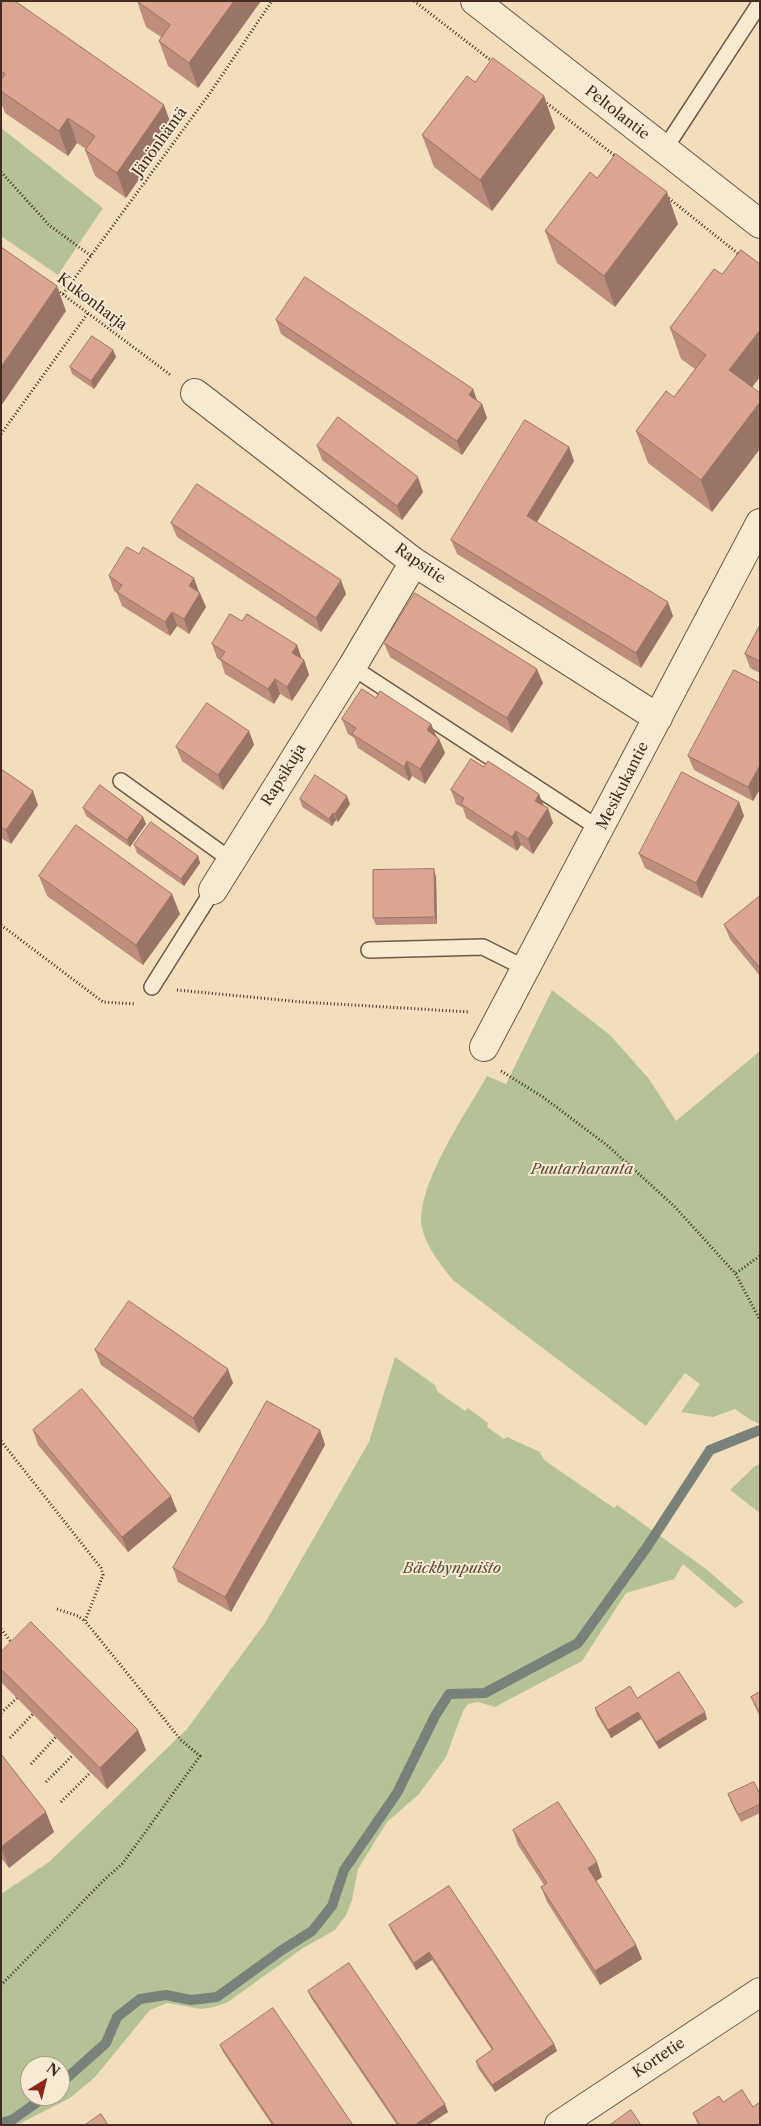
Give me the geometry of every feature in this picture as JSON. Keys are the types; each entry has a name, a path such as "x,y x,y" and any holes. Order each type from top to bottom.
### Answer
{"street":[{"name":"Peltolantie","path":"475,1 760,224"},
{"name":"Rapsitie","path":"195,393 414,562 658,718"},
{"name":"Mesikukantie","path":"484,1048 760,523"},
{"name":"Rapsikuja","path":"213,890 352,667 414,562"},
{"name":"Kortetie","path":"559,2125 760,1992"}],"lane":[{"path":"664,150 760,3"},
{"path":"352,667 600,829"},
{"path":"121,781 231,860"},
{"name":"Rapsikuja","path":"152,987 213,890"},
{"path":"369,950 483,947 526,969"}],"path":[{"name":"Jänönhäntä","path":"63,294 204,100 272,1"},
{"path":"414,1 500,68"},
{"path":"540,98 625,164"},
{"path":"1,172 49,225 91,256"},
{"path":"664,194 745,259"},
{"name":"Kukonharja","path":"55,289 145,356"},
{"path":"1,434 88,313"},
{"path":"1,925 104,1002 142,1004"},
{"path":"152,987 302,1002 475,1012 499,1019"},
{"path":"500,1072 544,1097 608,1146 674,1206 735,1273 760,1320"},
{"path":"735,1273 760,1256"},
{"path":"1,1441 101,1568 102,1575 85,1621"},
{"path":"1,1985 123,1863 200,1756 181,1740 85,1621 78,1616 57,1609"},
{"path":"1,1629 11,1642"},
{"path":"1,1713 17,1698"},
{"path":"10,1738 33,1714"},
{"path":"31,1764 56,1737"},
{"path":"46,1782 73,1754"},
{"path":"61,1802 91,1772"}],"green space":[{"path":"1,128 103,208 58,275 1,236"},
{"name":"Puutarharanta","path":"552,990 610,1035 649,1079 676,1121 760,1051 760,1424 735,1409 713,1417 681,1412 700,1384 685,1373 646,1426 454,1281 438,1260 424,1235 421,1218 424,1201 437,1164 487,1076 506,1084"},
{"name":"Bäckbynpuisto","path":"395,1357 435,1385 438,1392 465,1411 468,1408 488,1423 487,1427 504,1439 507,1437 540,1452 544,1460 614,1508 617,1505 706,1569 744,1602 735,1608 683,1564 674,1579 626,1593 582,1661 495,1707 478,1702 468,1704 463,1711 446,1757 419,1794 387,1822 358,1869 352,1900 346,1915 335,1930 303,1948 228,2002 201,2009 167,2003 150,2010 95,2077 70,2098 70,2056 20,2056 20,2106 54,2106 17,2125 1,2125 1,1894 49,1862 187,1729 265,1623 369,1442"},
{"path":"760,1464 760,1513 730,1490 755,1466"}],"building":[{"path":"1,1 15,1 164,105 117,173 85,150 95,136 68,118 59,131 1,91 1,80 5,74 1,71"},
{"path":"137,1 234,1 189,63 159,41 170,25"},
{"path":"493,58 544,96 480,180 422,135 467,76 475,82"},
{"path":"616,154 667,192 604,276 545,231 590,172 597,178"},
{"path":"1,247 57,286 1,367"},
{"path":"741,250 760,264 760,330 729,370 760,393 760,402 701,480 636,431 666,391 674,397 706,355 670,328 714,269 722,274"},
{"path":"305,277 473,389 469,395 482,404 457,441 276,320"},
{"path":"92,336 113,350 91,381 70,367"},
{"path":"338,417 418,477 397,506 317,446"},
{"path":"525,420 569,447 527,516 668,602 636,653 451,540"},
{"path":"197,484 341,580 316,618 171,523"},
{"path":"127,547 139,554 143,547 194,578 189,586 200,593 184,619 172,612 165,622 117,592 122,585 109,576"},
{"path":"415,593 537,669 507,718 384,643"},
{"path":"230,614 242,621 247,614 297,645 292,653 304,660 287,687 275,679 268,689 220,659 225,652 212,644"},
{"path":"760,625 760,661 745,654"},
{"path":"734,670 760,683 760,765 748,787 688,756"},
{"path":"362,689 376,698 380,691 431,724 427,730 439,739 420,769 407,761 404,767 352,734 356,728 342,719"},
{"path":"207,703 249,731 218,775 176,747"},
{"path":"471,759 484,767 488,761 539,794 535,801 548,808 528,839 516,831 512,837 461,804 464,798 451,790"},
{"path":"1,769 33,791 6,830 1,827"},
{"path":"682,772 739,802 696,883 639,854"},
{"path":"315,775 347,796 335,814 333,813 329,819 300,799"},
{"path":"100,785 143,817 127,840 83,808"},
{"path":"151,822 198,856 181,879 134,845"},
{"path":"76,825 172,894 136,945 39,876"},
{"path":"434,869 435,917 373,918 373,870"},
{"path":"760,896 760,968 724,925"},
{"path":"129,1301 228,1369 193,1418 95,1350"},
{"path":"82,1389 171,1496 122,1537 33,1430"},
{"path":"267,1401 320,1430 225,1597 173,1568"},
{"path":"31,1622 138,1730 100,1768 1,1669 1,1652"},
{"path":"679,1672 705,1712 656,1742 638,1712 608,1730 595,1708 630,1686 637,1698"},
{"path":"760,1692 760,1713 751,1697"},
{"path":"1,1754 46,1812 1,1847"},
{"path":"754,1782 760,1794 760,1804 738,1815 728,1794"},
{"path":"558,1802 597,1862 588,1868 636,1945 595,1971 541,1887 547,1883 513,1830"},
{"path":"449,1886 554,2044 492,2085 476,2061 493,2049 429,1952 414,1963 389,1925"},
{"path":"349,1963 445,2104 415,2125 399,2125 308,1991"},
{"path":"273,2008 353,2125 274,2125 220,2045"},
{"path":"742,2090 753,2107 760,2102 760,2125 700,2125 693,2113 719,2096 723,2102"},
{"path":"631,2110 641,2125 610,2125"},
{"path":"101,2114 108,2125 85,2125"}],"waterway":[{"path":"70,2075 106,2043 117,2017 140,1999 166,1995 191,2000 217,1997 282,1950 312,1931 332,1906 344,1870 397,1793 435,1716 449,1694 485,1693 578,1643 647,1547 710,1450 760,1430"},
{"path":"1,2123 12,2120 32,2106"}]}
